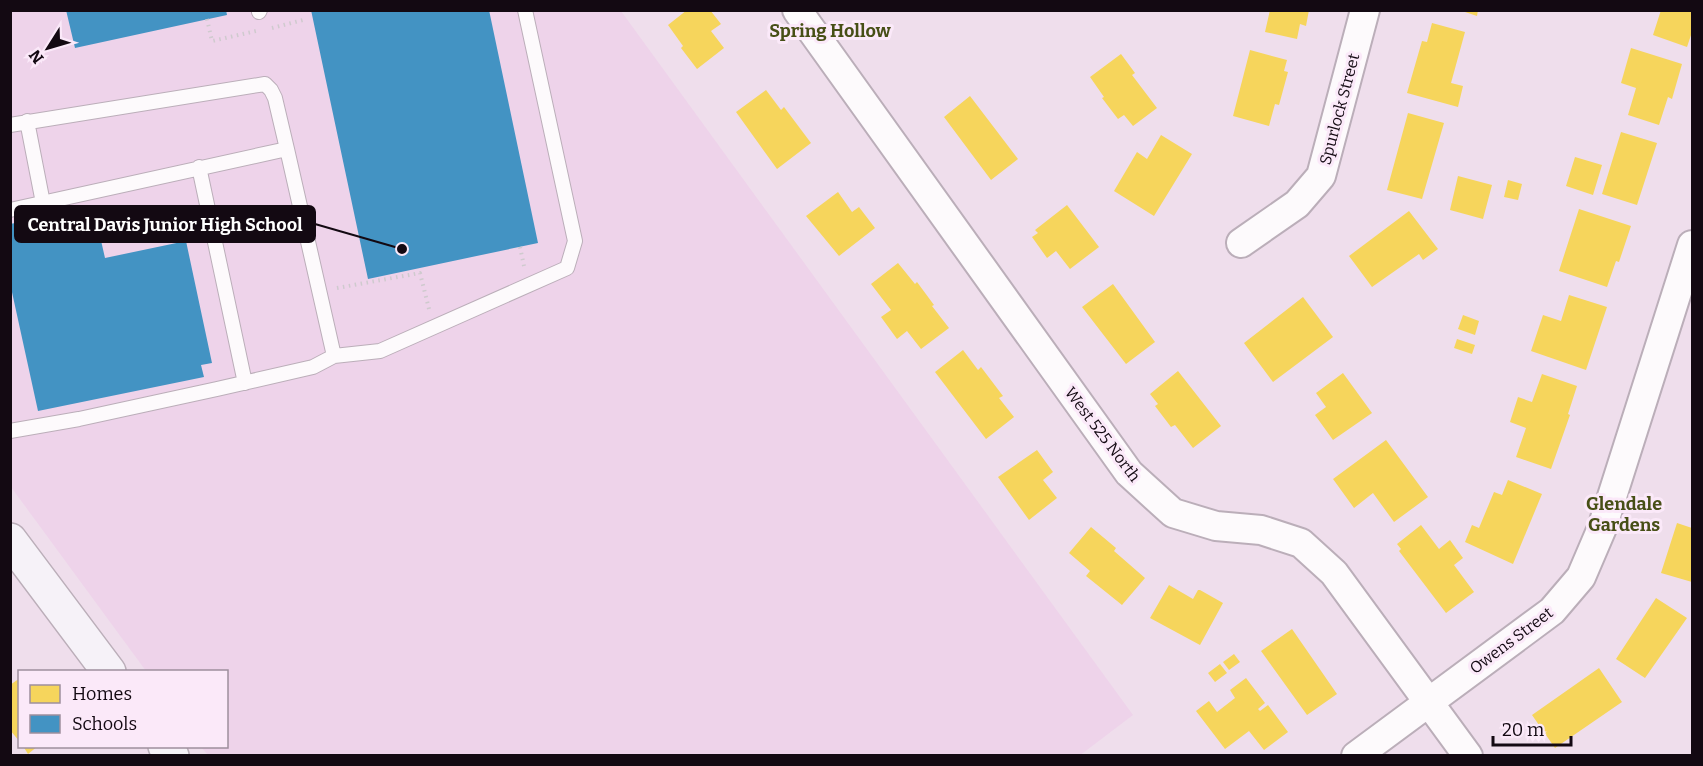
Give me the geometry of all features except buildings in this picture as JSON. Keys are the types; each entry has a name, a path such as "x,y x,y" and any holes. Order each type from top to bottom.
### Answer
{"street":[{"name":"Spurlock Street","path":"1241,243 1297,204 1321,176 1365,10"},
{"name":"West 525 North","path":"801,16 1129,473 1173,513 1216,526 1262,530 1301,543 1334,573 1468,756"},
{"name":"Owens Street","path":"1356,756 1552,611 1581,577 1602,528 1692,245"},
{"path":"10,540 108,670"}],"lane":[{"path":"10,431 79,419 245,383 313,367 334,356 380,351 567,268 574,241 525,10"},
{"path":"10,125 265,84 271,90 274,98 287,148 334,356"},
{"path":"27,121 43,203"},
{"path":"10,210 287,148"},
{"path":"199,167 245,383"}],"path":[{"path":"207,19 212,41"},
{"path":"520,247 524,267"},
{"path":"355,284 420,273 429,309"}],"shaded area":[{"path":"10,11 621,11 1133,715 1079,756 208,755 202,748 228,748 228,670 145,670 11,487"}],"place":[{"name":"Central Davis Junior High School","path":"402,249"}],"district":[{"name":"Spring Hollow","path":"830,31"},
{"name":"Glendale Gardens","path":"1624,514"}]}
